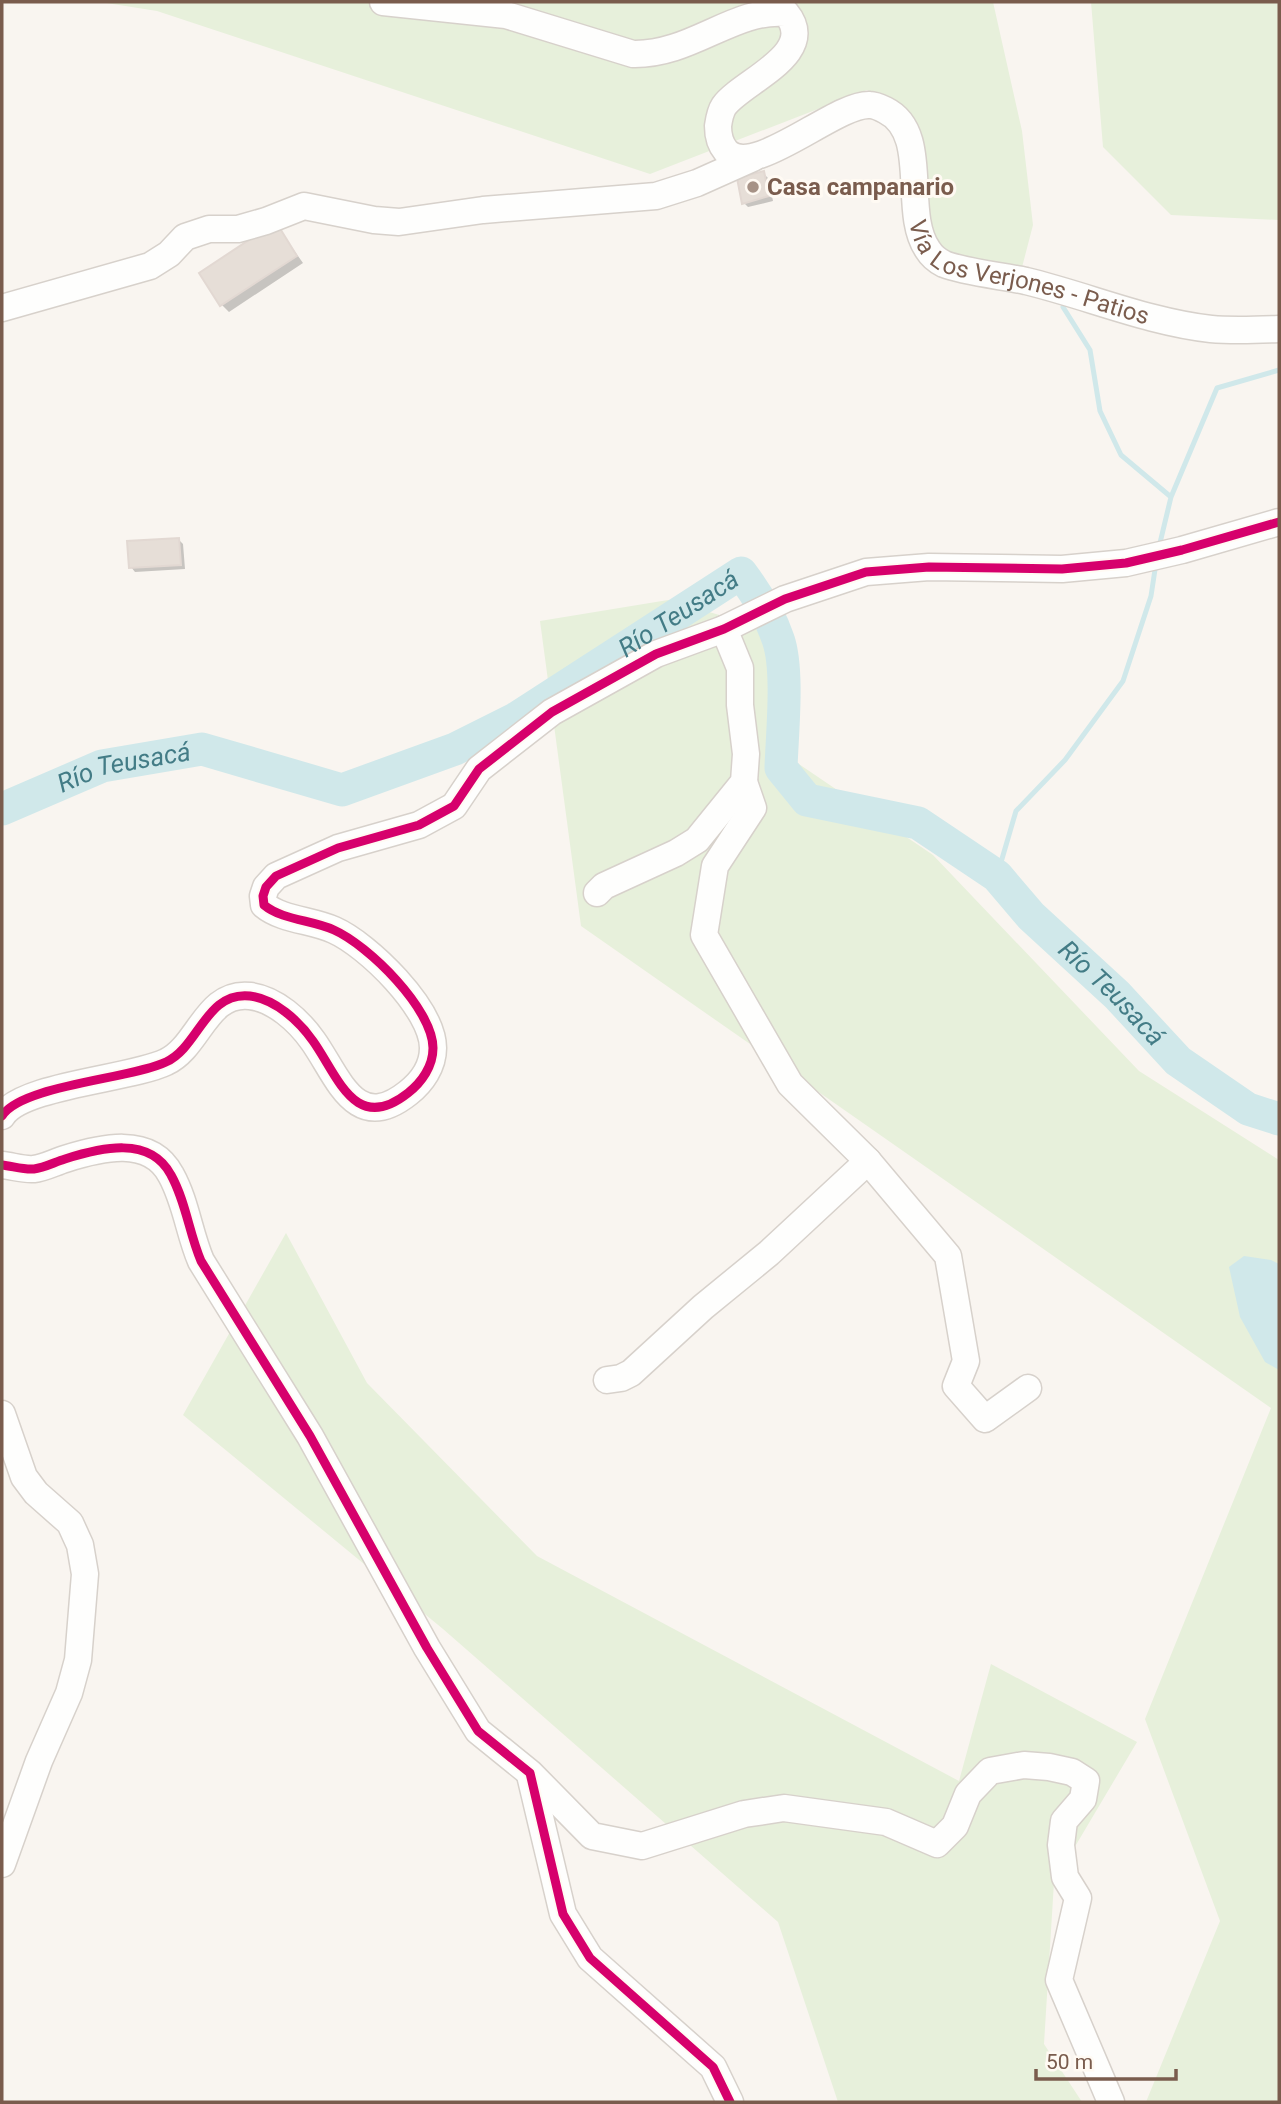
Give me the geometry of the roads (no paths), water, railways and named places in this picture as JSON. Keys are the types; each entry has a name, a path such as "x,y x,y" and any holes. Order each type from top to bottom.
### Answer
{"street":[{"path":"383,2 506,15 633,54 653,54 684,46 761,14 786,13 796,31 787,52 777,64 724,105 719,118 718,133 723,148 731,156 753,158"},
{"name":"Vía Los Verjones - Patios","path":"2,308 150,266 169,254 185,237 209,229 247,226 304,206 374,220 400,222 483,210 656,196 697,183 850,109 869,105 884,109 898,118 909,138 919,234 928,251 942,263 1028,281 1178,323 1222,329 1279,330"},
{"path":"3,1111 60,1087 166,1062 183,1051 215,1007 231,998 248,996 271,1002 293,1020 312,1039 342,1090 354,1100 371,1106 387,1107 420,1083 433,1055 433,1038 426,1021 410,996 379,962 336,931 270,910 264,905 266,887 276,876 338,848 419,824 440,814 454,806 479,769 552,712 656,654 724,629 785,599 866,572 929,567 1062,569 1126,563 1182,551 1279,522"},
{"path":"724,629 740,668 740,705 746,754 744,782 753,807 715,866 704,935 790,1084 868,1161 948,1255 965,1362 956,1386 985,1419 1028,1388"},
{"path":"597,893 604,886 676,853 697,840 744,782"},
{"path":"2,1165 35,1169 80,1154 131,1147 162,1160 182,1196 191,1238 201,1261 310,1436 427,1648 478,1731 530,1773 592,1836 642,1846 744,1814 784,1808 886,1822 937,1844 955,1826 968,1794 990,1771 1024,1765 1049,1766 1072,1772 1086,1781 1083,1799 1064,1821 1061,1845 1065,1877 1078,1898 1059,1980 1111,2102"},
{"path":"607,1380 631,1373 703,1307 769,1253 868,1161"},
{"path":"2,1414 24,1477 36,1493 70,1523 80,1545 85,1574 83,1623 78,1660 69,1693 39,1762 2,1864"},
{"path":"530,1773 563,1914 590,1958 713,2067 730,2102"}],"water":[{"path":"1244,1256 1271,1260 1279,1264 1279,1370 1265,1362 1240,1317 1229,1267"}],"waterway":[{"path":"1063,307 1090,350 1100,411 1121,455 1171,497"},
{"path":"1159,547 1171,497 1217,388 1279,370"},
{"path":"997,876 1016,811 1065,760 1123,681 1151,596 1156,563"},
{"name":"Río Teusacá","path":"2,809 102,766 202,749 342,790 455,749 515,719 741,573 762,604 778,639 784,684 781,768 807,800 918,823 997,876 1031,916 1117,995 1178,1061 1248,1109 1279,1119"}],"place":[{"name":"Casa campanario","path":"753,187"}]}
